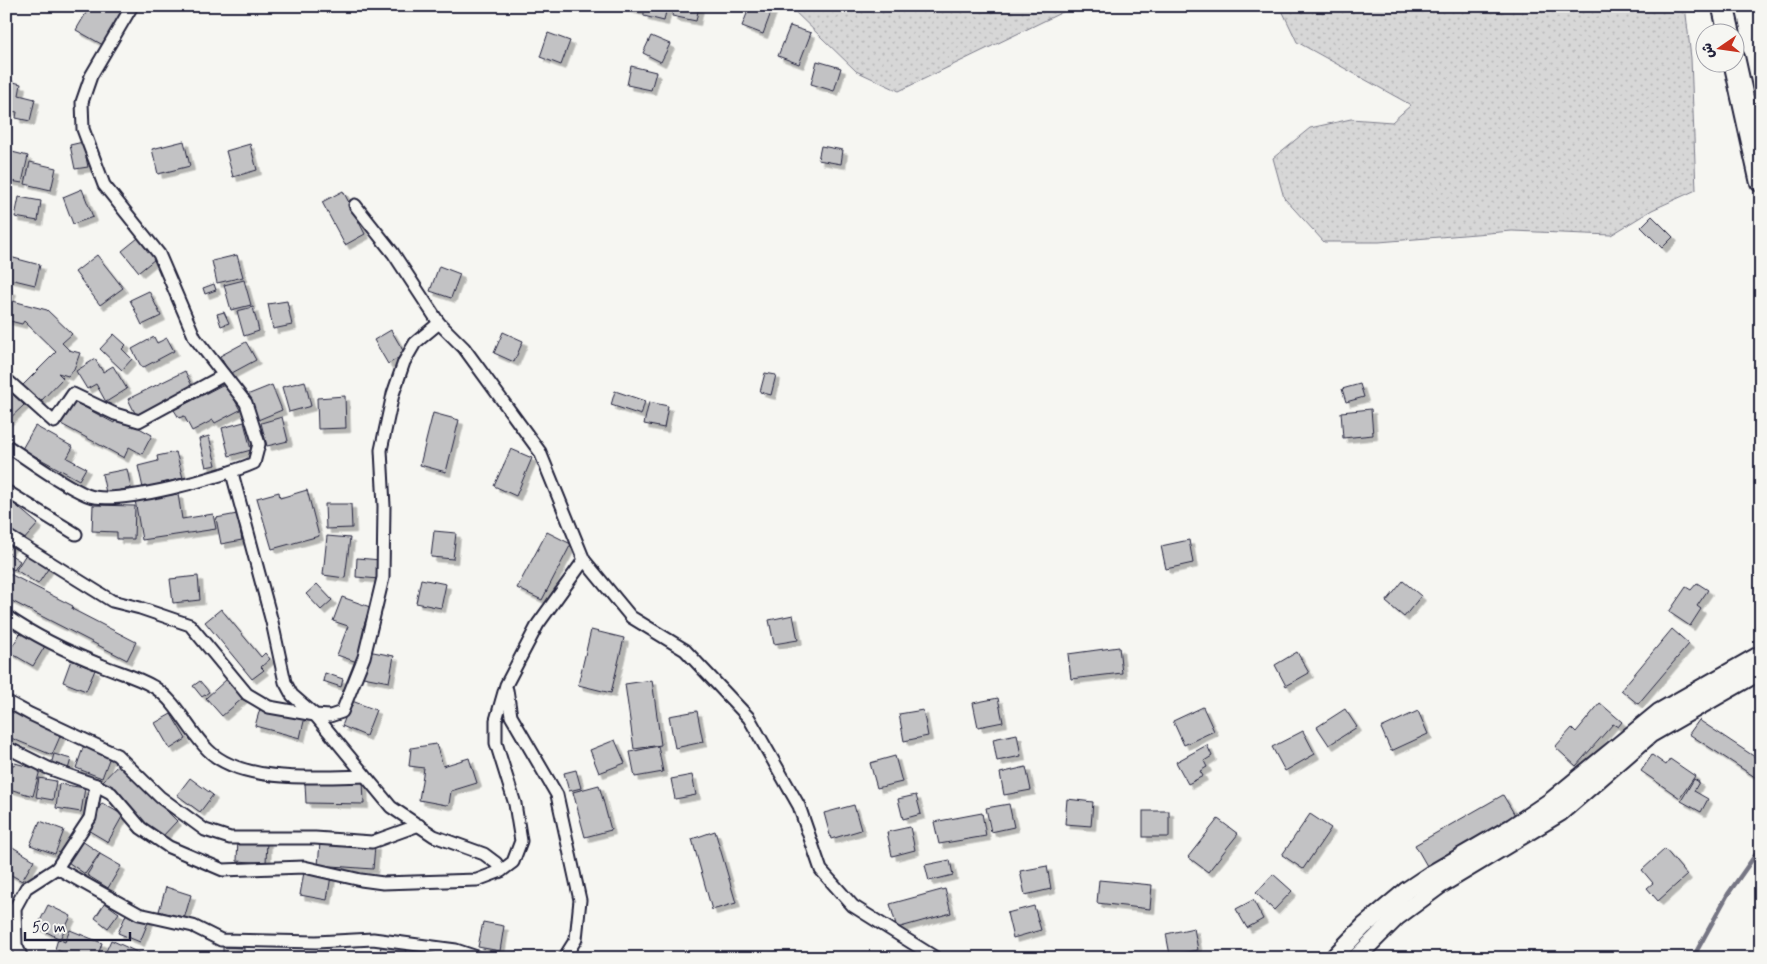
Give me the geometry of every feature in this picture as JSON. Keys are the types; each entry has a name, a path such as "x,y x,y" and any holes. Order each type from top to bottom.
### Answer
{"highway":[{"path":"1723,6 1727,22"},
{"path":"1737,72 1761,181"}],"street":[{"path":"6,445 89,496 119,497 148,493 232,473 254,463 259,444 246,403 195,338 159,254 104,184 88,148 83,129 82,102 91,76 132,6"},
{"path":"355,205 393,253 438,323 464,348 540,452 584,560 631,617 685,650 749,718 799,806 822,870 853,906 936,958"},
{"path":"6,535 112,601 140,608 190,625 247,694 269,707 315,715 330,716 342,712 364,657 383,578 384,506 381,450 391,404 404,362 415,343 438,323"},
{"path":"6,379 54,422 73,394 115,414 139,421 224,375"},
{"path":"232,473 272,622 285,682 292,695 315,715 391,807 434,836 484,854 496,863 501,871"},
{"path":"6,491 76,534"},
{"path":"6,747 48,768 96,785 111,793 142,828 169,847 223,870 304,867 361,880 383,882 477,880 501,871 513,862 520,841 515,804 496,743 496,720 506,686 538,624 584,560"},
{"path":"6,616 72,654 153,687 173,704 208,751 228,764 267,775 310,778 365,776"},
{"path":"1334,958 1364,926 1407,890 1512,827 1552,800 1659,712 1761,654"},
{"path":"1356,958 1397,917 1439,886 1560,813 1651,734 1761,671"},
{"path":"506,686 510,716 557,795 580,900 576,939 564,958"},
{"path":"6,701 117,754 160,797 205,830 230,838 315,838 372,842 419,825"},
{"path":"22,958 16,945 15,908 26,888 57,868 90,818 96,785"},
{"path":"57,868 140,914 192,926 221,940 316,942 373,938 456,950 480,958"}],"shaded area":[{"path":"789,6 1075,6 899,91 856,71"},
{"path":"1280,6 1685,6 1691,58 1696,190 1652,210 1611,235 1512,231 1379,242 1324,242 1284,198 1273,158 1310,128 1351,119 1392,122 1411,105 1297,42"}],"building":[{"path":"90,6 126,6 103,45 76,30"},
{"path":"618,6 667,6 664,21 644,16 644,12"},
{"path":"674,6 699,6 696,21 672,16"},
{"path":"750,6 773,7 763,34 742,26"},
{"path":"790,26 811,33 799,64 778,56"},
{"path":"548,33 570,41 561,65 540,57"},
{"path":"651,36 670,44 661,62 643,53"},
{"path":"817,61 841,68 834,91 811,84"},
{"path":"631,66 656,72 651,90 627,85"},
{"path":"6,80 21,84 19,95 35,99 30,121 16,118 17,112 6,110"},
{"path":"184,141 190,166 158,174 152,149"},
{"path":"83,142 88,167 75,169 70,145"},
{"path":"250,144 257,170 233,177 226,151"},
{"path":"821,146 843,150 841,164 818,160"},
{"path":"8,151 28,156 22,183 6,180"},
{"path":"30,162 56,168 51,190 25,184"},
{"path":"82,189 93,217 73,224 63,197"},
{"path":"343,191 365,234 345,245 322,202"},
{"path":"19,197 41,201 38,221 15,217"},
{"path":"1652,216 1673,237 1662,248 1641,227"},
{"path":"138,238 155,259 139,272 122,251"},
{"path":"97,255 123,288 100,305 75,272"},
{"path":"237,255 243,277 217,283 212,261"},
{"path":"6,256 40,265 35,285 6,278"},
{"path":"439,266 460,274 451,298 430,291"},
{"path":"244,280 251,305 231,310 224,285"},
{"path":"214,284 216,290 205,294 203,288"},
{"path":"6,289 12,290 9,300 47,310 72,334 62,343 69,350 80,353 74,369 68,376 58,373 63,378 40,402 23,385 56,352 24,321 22,324 6,320"},
{"path":"149,291 161,316 142,325 130,300"},
{"path":"287,301 292,325 273,329 268,304"},
{"path":"253,307 259,331 244,336 237,311"},
{"path":"224,312 229,323 221,326 217,314"},
{"path":"391,330 405,354 388,364 374,340"},
{"path":"503,332 523,341 514,362 494,353"},
{"path":"114,334 126,345 122,349 132,359 122,370 100,349"},
{"path":"154,337 157,343 167,338 174,351 142,368 132,349"},
{"path":"246,342 256,360 230,374 220,356"},
{"path":"95,359 103,372 113,366 127,389 106,402 96,384 87,389 76,371"},
{"path":"185,371 193,388 136,415 128,399"},
{"path":"765,373 776,375 771,395 760,392"},
{"path":"305,381 311,406 289,412 282,387"},
{"path":"226,383 240,410 215,423 213,420 192,431 184,416 179,418 174,410"},
{"path":"1360,384 1364,397 1346,402 1342,389"},
{"path":"272,385 282,410 258,420 247,395"},
{"path":"6,388 24,405 6,422"},
{"path":"615,391 645,401 641,415 611,405"},
{"path":"345,396 346,428 318,429 317,398"},
{"path":"73,401 114,423 117,416 152,435 142,454 129,447 124,458 61,424"},
{"path":"649,402 668,406 664,428 644,424"},
{"path":"1371,409 1373,435 1343,438 1341,412"},
{"path":"433,413 459,420 446,472 420,465"},
{"path":"282,417 288,441 267,446 261,423"},
{"path":"244,422 251,450 229,456 222,428"},
{"path":"35,426 73,447 67,458 86,468 79,480 22,449"},
{"path":"209,436 216,465 206,467 199,439"},
{"path":"511,449 532,458 516,496 494,486"},
{"path":"176,452 183,478 143,488 138,466 158,461 157,456"},
{"path":"127,469 131,488 106,493 102,474"},
{"path":"307,490 319,536 272,549 257,498 279,492 280,498"},
{"path":"178,494 182,519 213,514 216,529 142,540 135,500"},
{"path":"6,497 38,524 22,542 6,529"},
{"path":"325,504 351,504 352,528 326,529"},
{"path":"93,505 135,506 134,539 117,539 117,532 92,531"},
{"path":"237,514 242,540 221,544 216,518"},
{"path":"434,531 456,533 453,559 431,557"},
{"path":"547,532 571,544 542,600 517,588"},
{"path":"327,536 350,538 345,578 323,575"},
{"path":"6,537 14,542 7,552 20,561 14,570 6,565"},
{"path":"1189,540 1193,563 1166,569 1161,546"},
{"path":"28,551 50,566 38,584 16,570"},
{"path":"357,558 381,560 379,579 356,577"},
{"path":"6,572 73,606 72,609 136,642 127,660 6,598"},
{"path":"198,576 200,600 173,603 170,579"},
{"path":"421,579 446,584 441,608 416,603"},
{"path":"1403,581 1421,596 1404,617 1386,602"},
{"path":"1697,583 1708,590 1697,606 1701,609 1690,626 1669,612 1686,587 1691,590"},
{"path":"317,584 332,600 321,610 306,594"},
{"path":"342,597 370,607 363,628 368,630 357,662 337,655 348,626 333,621"},
{"path":"221,609 261,657 265,653 270,659 261,667 264,670 252,679 205,622"},
{"path":"793,615 798,640 774,644 769,620"},
{"path":"1672,629 1689,644 1638,704 1621,690"},
{"path":"591,630 624,638 611,693 578,685"},
{"path":"21,632 45,646 33,666 9,652"},
{"path":"1119,647 1122,673 1071,679 1068,654"},
{"path":"368,651 394,656 389,682 363,677"},
{"path":"1297,652 1309,673 1286,686 1275,665"},
{"path":"71,660 95,670 86,691 63,682"},
{"path":"325,673 343,679 341,687 323,681"},
{"path":"227,679 243,698 222,716 206,698"},
{"path":"652,680 661,745 634,749 625,684"},
{"path":"200,681 209,692 202,697 193,686"},
{"path":"998,698 1003,722 978,727 973,703"},
{"path":"352,701 376,710 366,736 342,726"},
{"path":"1600,703 1622,722 1618,727 1613,724 1576,766 1555,747 1572,728 1576,732"},
{"path":"261,705 305,717 300,738 255,726"},
{"path":"1203,707 1214,731 1184,745 1173,721"},
{"path":"6,709 62,732 52,755 6,736"},
{"path":"1345,709 1357,727 1329,745 1317,727"},
{"path":"923,710 928,736 904,741 899,714"},
{"path":"697,711 703,742 675,748 669,716"},
{"path":"1418,711 1428,734 1391,751 1381,728"},
{"path":"171,714 186,739 170,749 155,723"},
{"path":"1699,720 1761,761 1761,781 1689,734"},
{"path":"1303,731 1315,754 1285,771 1272,747"},
{"path":"1017,734 1021,756 997,761 993,739"},
{"path":"615,740 625,763 599,773 590,750"},
{"path":"436,744 443,766 469,758 477,783 451,791 449,804 446,805 419,800 424,768 409,766 411,748"},
{"path":"84,745 111,754 102,778 76,768"},
{"path":"1207,745 1212,756 1204,761 1207,767 1200,771 1203,776 1188,784 1176,762"},
{"path":"658,746 663,772 635,777 630,752"},
{"path":"54,754 71,759 67,773 50,768"},
{"path":"1652,755 1666,765 1670,759 1695,776 1680,798 1641,771"},
{"path":"895,756 902,782 877,788 870,763"},
{"path":"6,763 14,765 15,763 40,770 33,796 6,788"},
{"path":"119,764 177,821 161,838 103,781"},
{"path":"1026,767 1031,790 1004,795 1000,773"},
{"path":"576,770 581,788 569,791 564,773"},
{"path":"692,775 696,795 675,799 671,779"},
{"path":"39,778 56,781 53,800 36,797"},
{"path":"190,778 213,795 200,812 177,795"},
{"path":"1694,779 1699,782 1694,791 1708,799 1701,812 1681,801"},
{"path":"363,780 364,804 306,803 305,783"},
{"path":"59,784 85,788 81,812 56,808"},
{"path":"599,785 611,830 585,837 573,792"},
{"path":"916,795 921,814 903,819 898,799"},
{"path":"1503,795 1516,817 1427,866 1415,845"},
{"path":"1067,799 1093,802 1091,826 1065,824"},
{"path":"102,803 123,815 108,842 86,829"},
{"path":"1009,804 1014,827 991,832 986,808"},
{"path":"854,805 861,830 831,839 824,813"},
{"path":"1143,811 1169,811 1169,837 1143,837"},
{"path":"982,813 986,836 939,844 934,822"},
{"path":"1310,814 1331,828 1303,869 1282,855"},
{"path":"1218,819 1238,834 1208,872 1188,857"},
{"path":"40,821 64,830 55,854 30,845"},
{"path":"910,827 915,850 892,856 887,832"},
{"path":"715,831 736,903 712,910 692,839"},
{"path":"238,838 267,840 266,863 237,861"},
{"path":"79,839 100,853 85,874 65,860"},
{"path":"6,843 34,860 22,881 6,872"},
{"path":"320,843 375,846 373,869 318,865"},
{"path":"1665,849 1687,875 1658,901 1647,888 1653,883 1642,870"},
{"path":"100,854 121,866 108,888 87,875"},
{"path":"950,860 953,875 929,881 925,865"},
{"path":"1047,866 1051,889 1025,895 1020,871"},
{"path":"304,872 331,876 327,900 300,895"},
{"path":"1273,874 1292,891 1274,910 1256,893"},
{"path":"1099,880 1152,885 1150,909 1097,903"},
{"path":"166,887 191,895 184,919 159,911"},
{"path":"945,889 951,913 897,928 890,904"},
{"path":"1253,900 1263,919 1247,928 1236,909"},
{"path":"105,903 119,913 108,928 95,918"},
{"path":"48,905 71,916 60,939 37,927"},
{"path":"1034,906 1041,930 1013,938 1007,913"},
{"path":"128,910 149,920 140,942 118,933"},
{"path":"483,922 504,926 500,951 478,947"},
{"path":"1194,928 1198,950 1170,955 1166,934"},
{"path":"70,930 102,943 97,958 76,958 55,949 58,939 65,942"},
{"path":"111,940 150,958 103,958"},
{"path":"381,946 406,949 405,958 379,958"},
{"path":"223,947 244,948 244,958 223,958"},
{"path":"733,953 761,957 761,958 732,958"}],"waterway":[{"path":"1696,958 1695,954 1728,894 1761,847"}]}
